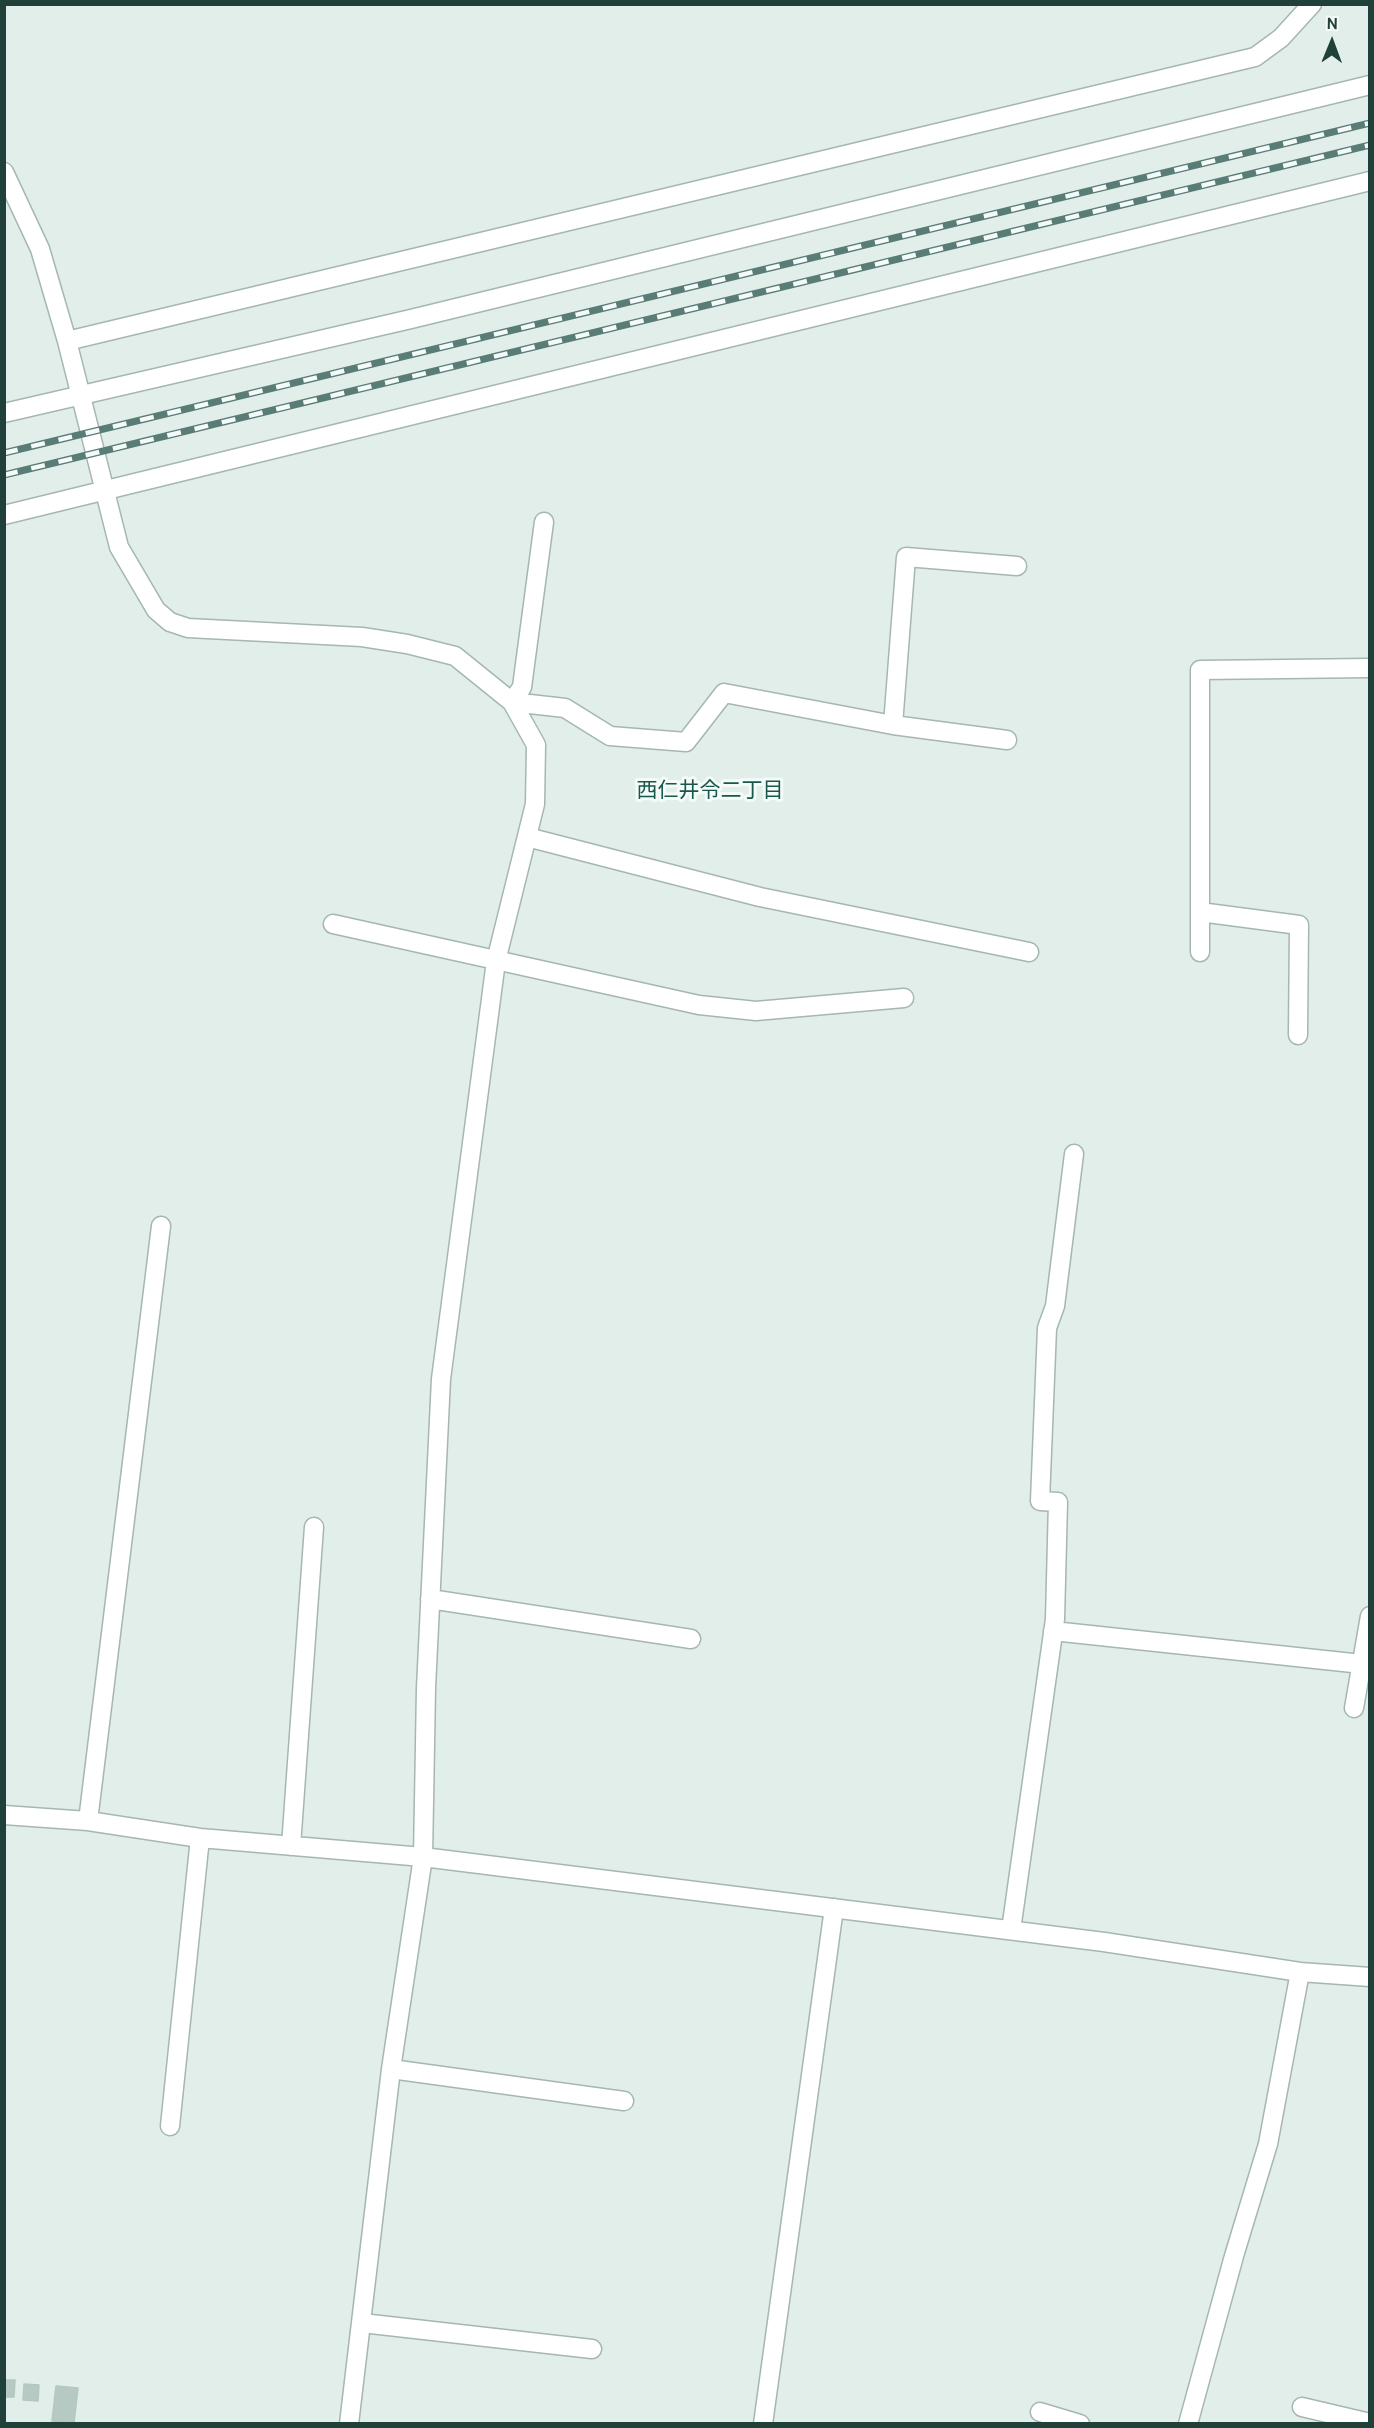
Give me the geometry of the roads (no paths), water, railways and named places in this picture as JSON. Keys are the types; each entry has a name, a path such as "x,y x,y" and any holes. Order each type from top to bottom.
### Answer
{"street":[{"path":"67,340 1255,57 1281,38 1312,4"},
{"path":"4,413 411,319 1370,85"},
{"path":"4,172 40,249 82,394 103,492 119,547 156,610 170,622 188,628 362,637 407,644 455,656 512,702 536,745 535,804 496,961 441,1379 426,1688 423,1857 391,2069 349,2424"},
{"path":"4,515 1370,181"},
{"path":"512,702 522,687 544,522"},
{"path":"893,725 906,557 1017,566"},
{"path":"1200,952 1200,670 1370,668"},
{"path":"512,702 565,708 610,736 686,742 724,693 893,725 1008,740"},
{"path":"527,837 760,897 1029,952"},
{"path":"1200,912 1299,926 1298,1035"},
{"path":"333,924 699,1005 756,1011 904,998"},
{"path":"1011,1930 1053,1631 1058,1502 1040,1502 1047,1329 1055,1306 1074,1154"},
{"path":"88,1821 161,1226"},
{"path":"291,1846 314,1527"},
{"path":"430,1599 691,1639"},
{"path":"1354,1708 1370,1616"},
{"path":"1053,1631 1362,1664"},
{"path":"4,1815 88,1821 200,1838 423,1857 1011,1930 1300,1972 1370,1977"},
{"path":"170,2126 200,1838"},
{"path":"763,2424 834,1908"},
{"path":"1188,2424 1234,2256 1268,2144 1300,1972"},
{"path":"391,2069 624,2101"},
{"path":"362,2323 592,2349"},
{"path":"1302,2407 1370,2423"},
{"path":"1040,2412 1080,2424"}],"railway":[{"path":"4,453 1370,123"},
{"path":"4,475 1370,145"}],"district":[{"name":"西仁井令二丁目","path":"710,791"}]}
